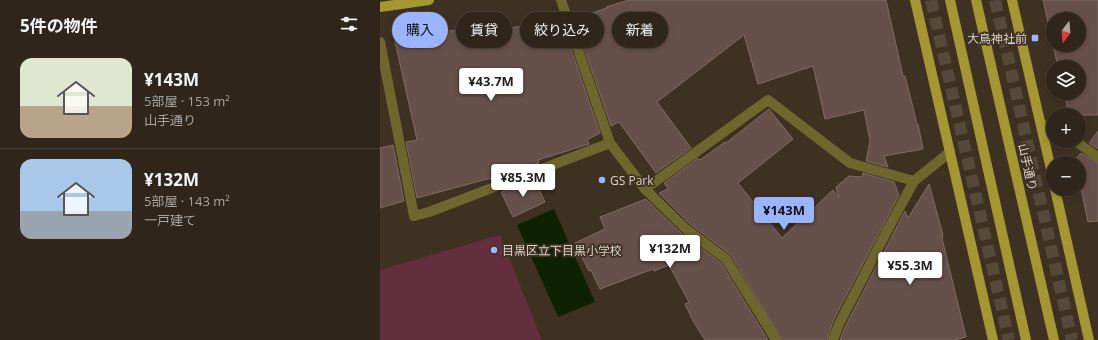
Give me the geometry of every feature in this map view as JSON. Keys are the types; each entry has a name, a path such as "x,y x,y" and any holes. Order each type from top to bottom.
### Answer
{"main road":[{"path":"380,7 429,0"},
{"path":"915,0 993,340"},
{"path":"950,0 1026,340"},
{"name":"山手通り","path":"976,0 1054,340"},
{"path":"1012,0 1048,156"},
{"path":"1057,196 1089,340"}],"street":[{"path":"561,0 610,143 645,189 686,229 726,259 776,340"},
{"path":"380,42 414,216 429,212 610,143"},
{"path":"645,189 768,100 850,163 914,181"},
{"path":"1041,124 1046,126"},
{"path":"1085,148 1098,157"},
{"path":"833,340 839,324 914,181 950,152"}],"shaded area":[{"path":"554,209 595,302 558,317 517,225"},
{"path":"500,235 542,340 380,340 380,270"}],"building":[{"path":"629,0 886,0 903,76 905,76 923,149 884,156 888,167 866,161 870,141 864,110 825,119 813,66 758,84 744,35 657,102 691,148 656,173 619,122 611,126 584,48 604,48 604,12 595,12 607,8 606,7"},
{"path":"1043,0 1098,0 1098,115 1086,115 1086,108 1067,108 1066,100 1086,100 1086,60 1056,60 1055,52 1086,52 1086,12 1046,12 1046,14"},
{"path":"520,26 520,48 571,48 600,133 587,140 589,144 538,160 539,163 495,180 491,180 491,178 417,198 406,142 417,140 396,48 448,48 448,31 456,30 456,48 512,48 512,28"},
{"path":"769,109 793,139 738,183 782,238 833,190 839,197 836,187 849,176 862,177 863,173 894,182 899,195 833,321 827,340 782,340 731,255 690,224 659,193 668,189 664,183 698,158 700,160 725,142 726,143"},
{"path":"1098,131 1098,149 1089,143"},
{"path":"393,145 404,201 380,208 380,148"},
{"path":"1081,153 1098,163 1098,221 1088,222 1083,196 1086,196 1086,156 1078,156"},
{"path":"534,179 545,202 513,217 501,192"},
{"path":"929,184 943,235 942,238 966,337 954,340 840,340 845,327 905,211 908,218"},
{"path":"646,199 682,234 721,263 768,340 705,340 693,321 685,304 689,302 669,265 654,271 653,269 600,289 575,243 605,229 600,217"}],"tunnel":[{"path":"931,0 1009,340"},
{"path":"995,0 1072,340"}],"place":[{"name":"大鳥神社前","path":"1035,38"},
{"name":"GS Park","path":"602,180"},
{"name":"目黒区立下目黒小学校","path":"494,250"}]}
